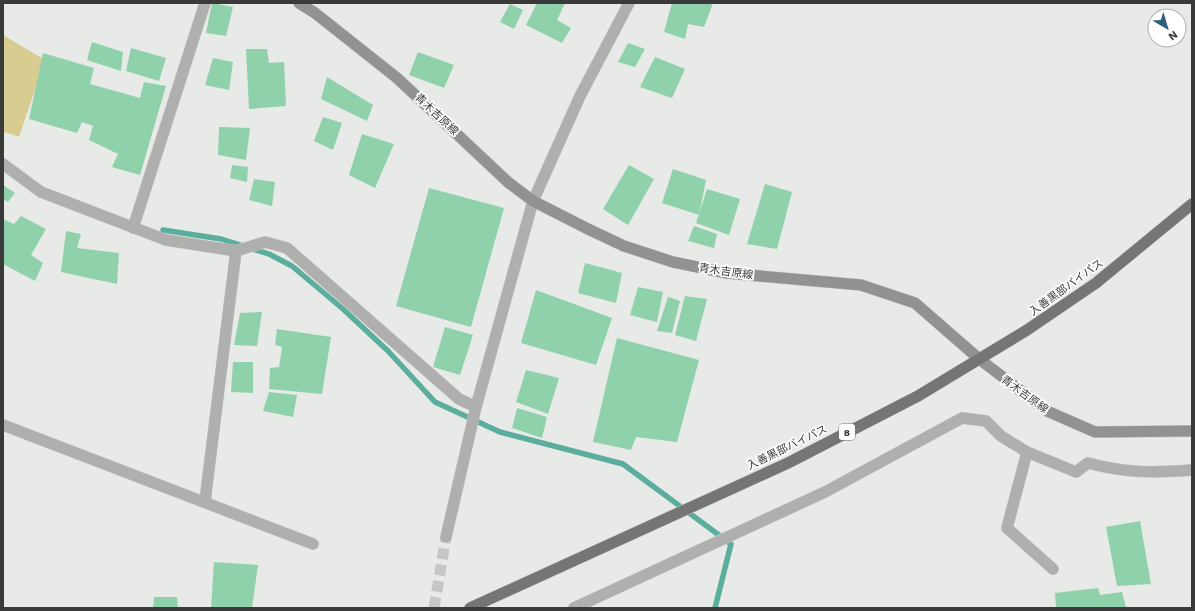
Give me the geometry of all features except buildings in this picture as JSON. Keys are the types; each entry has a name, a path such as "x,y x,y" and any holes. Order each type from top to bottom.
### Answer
{"highway":[{"name":"入善黒部バイパス","path":"470,608 788,463 918,396 978,358 1027,330 1096,282 1192,204"}],"main road":[{"name":"青木吉原線","path":"299,3 315,13 397,78 509,183 533,201 624,246 673,262 726,273 861,284 915,303 978,358 1047,412 1094,432 1192,431"}],"street":[{"path":"133,228 205,3"},
{"path":"446,538 476,407 533,201 580,96 630,3"},
{"path":"3,164 41,192 166,240 236,251 265,242 287,248 459,399 476,407"},
{"path":"205,501 236,251"},
{"path":"574,608 825,492 962,418 986,421 1001,436 1027,452 1076,472 1088,463 1105,468 1151,473 1192,470"},
{"path":"3,425 205,501 242,518 313,544"},
{"path":"1027,452 1007,528 1053,569"}],"shaded area":[{"path":"3,35 45,60 19,137 5,132 3,136"}],"waterway":[{"path":"163,230 221,239 269,254 292,266 343,309 388,351 435,402 500,432 623,464 731,544 715,608"}],"tunnel":[{"path":"434,608 446,537"}]}
